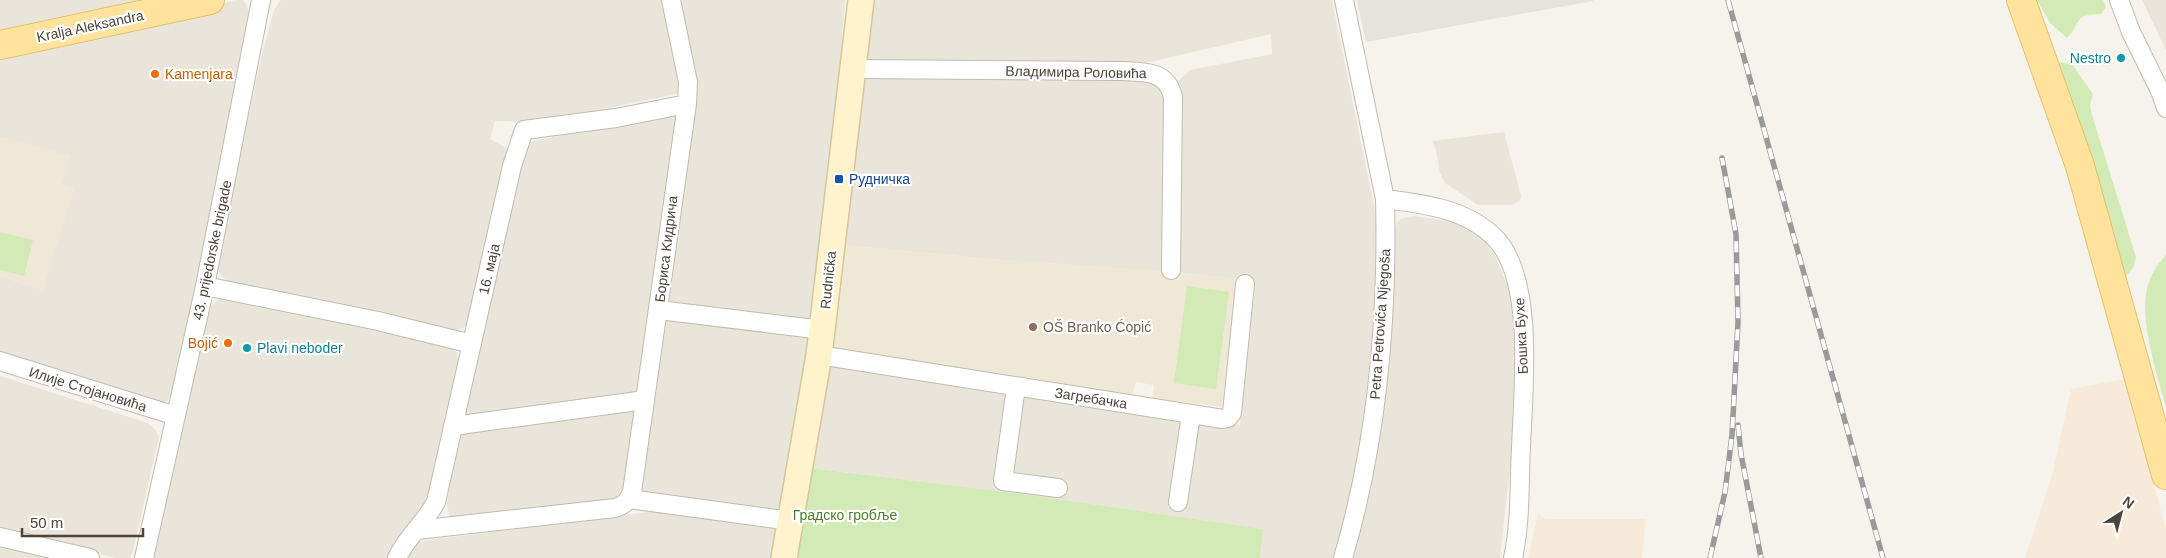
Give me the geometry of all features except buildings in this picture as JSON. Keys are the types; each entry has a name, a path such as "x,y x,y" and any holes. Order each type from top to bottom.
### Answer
{"main road":[{"name":"Kralja Aleksandra","path":"0,45 210,0"},
{"path":"2021,0 2080,166 2166,475"}],"street":[{"name":"43. prijedorske brigade","path":"144,558 206,286 261,0"},
{"name":"Бориса Kидрича","path":"629,499 632,492 687,104 687,75 671,0"},
{"name":"Rudnička","path":"784,558 823,330 861,0"},
{"name":"Petra Petrovića Njegoša","path":"1343,558 1362,482 1374,406 1385,291 1385,199 1344,0"},
{"path":"2120,0 2131,32 2164,98"},
{"name":"Владимира Роловића","path":"854,70 1121,71 1149,72 1158,76 1171,87 1173,97 1171,270"},
{"name":"16. маја","path":"397,558 409,536 428,518 436,502 512,166 524,130 616,118 687,104"},
{"name":"Бошка Бухе","path":"1385,199 1437,207 1474,221 1498,242 1510,260 1521,304 1524,401 1518,536 1513,558"},
{"name":"Загребачка","path":"819,355 1223,419 1228,418 1232,413 1245,284"},
{"path":"206,286 378,321 472,344"},
{"path":"658,310 823,330"},
{"name":"Илије Стојановића","path":"0,362 176,416"},
{"path":"1016,387 1003,481 1058,488"},
{"path":"453,426 645,400"},
{"path":"1178,502 1191,414"},
{"path":"417,530 615,508 623,506 629,499 791,521"},
{"path":"0,537 90,558"}],"shaded area":[{"path":"0,0 153,0 0,35"},
{"path":"243,0 247,5 251,23 176,380 168,400 163,403 0,356 0,276 43,290 62,185 6,138 0,139 0,53"},
{"path":"281,0 668,0 684,92 544,122 495,121 490,139 508,149 494,223 468,323 463,328 457,330 231,283 221,276 217,267 217,260 262,54 274,10"},
{"path":"677,0 845,0 810,341 784,506 779,511 639,493 690,107"},
{"path":"870,0 1332,0 1374,207 1380,251 1363,421 1347,528 1337,558 1260,558 1262,529 1030,495 809,468 825,358 1240,425 1255,285 1238,279 1175,272 1175,84 1190,70 1272,54 1271,34 1150,62 896,69 863,67"},
{"path":"1357,0 1593,0 1593,1 1366,42"},
{"path":"2142,0 2166,0 2166,50"},
{"path":"861,77 1151,77 1168,90 1169,272 991,259 841,245"},
{"path":"679,112 626,487 618,502 454,522 449,515 447,504 449,490 524,148 533,141"},
{"path":"1504,132 1521,196 1520,201 1511,205 1478,205 1445,183 1440,173 1436,150 1432,141"},
{"path":"6,138 71,156 62,184 74,189 43,290 0,276 0,139"},
{"path":"1414,216 1473,225 1495,255 1511,295 1516,363 1511,459 1500,558 1346,558 1392,231 1400,219"},
{"name":"OŠ Branko Ćopić","path":"841,245 991,259 1175,272 1238,279 1222,407 1152,398 1154,385 1136,382 1132,396 830,353"},
{"path":"225,297 453,348 457,352 459,363 430,491 425,502 397,539 389,558 154,558 204,319 209,308 217,300"},
{"path":"0,376 148,423 156,430 159,437 130,558 115,558 0,527"},
{"path":"2124,379 2166,528 2166,558 2025,558 2053,472 2071,389"},
{"path":"649,512 683,513 777,526 773,558 403,558 412,545 421,541"},
{"path":"1538,513 1546,519 1646,519 1642,558 1528,558"},
{"path":"0,541 63,558 0,558"}],"green space":[{"path":"2037,0 2103,0 2106,7 2101,14 2086,16 2079,20 2067,38 2050,23"},
{"path":"2057,62 2072,64 2093,94 2090,106 2092,115 2136,257 2134,266 2124,279"},
{"path":"0,232 33,240 24,276 0,270"},
{"path":"2166,255 2166,408 2148,339 2145,302 2148,285 2154,271"},
{"path":"1187,286 1229,292 1216,389 1174,383"},
{"name":"Градско гробље","path":"809,468 1030,495 1263,529 1260,558 795,558"}],"railway":[{"path":"1728,0 1883,558"},
{"path":"1710,558 1725,492 1732,435 1738,322 1736,234 1722,158"},
{"path":"1738,425 1741,454 1761,558"}],"place":[{"name":"Nestro","path":"2121,58"},
{"name":"Kamenjara","path":"155,74"},
{"name":"Рудничка","path":"839,179"},
{"name":"OŠ Branko Ćopić","path":"1033,327"},
{"name":"Bojić","path":"228,343"},
{"name":"Plavi neboder","path":"247,348"}]}
